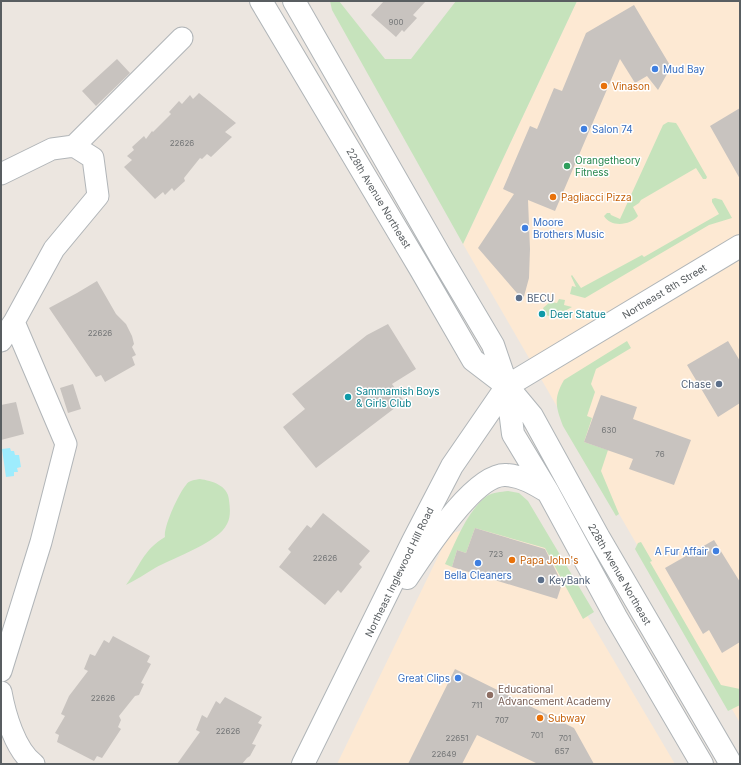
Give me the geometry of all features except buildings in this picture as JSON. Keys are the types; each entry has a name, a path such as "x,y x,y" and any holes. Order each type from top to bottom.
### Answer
{"main road":[{"name":"228th Avenue Northeast","path":"261,1 418,263 473,360 506,386 532,416 598,536 715,762"},
{"name":"228th Avenue Northeast","path":"294,1 438,253 493,345 506,386 513,434 548,492 638,655 658,673 701,736 710,744 715,762"},
{"name":"Northeast 8th Street","path":"506,386 740,246"},
{"name":"Northeast Inglewood Hill Road","path":"303,764 452,466 506,386"},
{"path":"369,631 444,524 463,502 484,483 493,477 505,474 528,480 548,492"}],"street":[{"path":"1,174 52,149 74,146 182,38"},
{"path":"1,341 14,322 54,249 98,196 93,158 74,146"},
{"path":"1,671 41,542 66,444 14,322"},
{"path":"1,692 13,736 30,761 34,764"}],"shaded area":[{"path":"577,1 740,1 740,723 463,244"},
{"path":"526,512 675,764 337,764 449,534"}],"green space":[{"path":"330,1 339,1 385,59 411,59 456,1 577,1 463,244 332,10"},
{"path":"668,122 676,123 678,126 707,177 706,179 703,179 696,168 641,200 633,207 638,216 635,219 621,224 616,224 607,220 604,216 607,213 610,213 611,215 620,219 663,125"},
{"path":"715,198 722,200 732,218 709,225 585,298 570,294 572,286 576,287 571,276 572,275 581,288 642,255 644,257 719,214 712,202 712,199"},
{"path":"559,299 565,300 564,305 572,307 554,317 545,315 543,308 550,302 557,303"},
{"path":"627,341 631,348 596,369 591,384 595,392 587,416 592,418 584,442 608,450 601,471 619,514 616,516 563,426 557,408 557,398 564,380"},
{"path":"200,479 219,485 226,491 230,509 227,524 215,537 126,585 142,559 152,547 165,537 166,526 169,518 187,483 192,480"},
{"path":"508,491 519,493 528,501 594,612 583,619 545,548 475,528 466,553 457,550 452,567 445,564 462,528 473,510 487,496 497,492"},
{"path":"641,542 652,561 650,562 721,685 740,689 740,705 728,711 635,549 638,543"}],"water":[{"path":"10,448 11,451 14,451 15,455 19,455 21,467 17,468 18,472 14,472 14,476 6,477 2,449"}],"place":[{"name":"Mud Bay","path":"655,69"},
{"name":"Vinason","path":"604,86"},
{"name":"Salon 74","path":"584,129"},
{"name":"Orangetheory Fitness","path":"567,166"},
{"name":"Pagliacci Pizza","path":"553,197"},
{"name":"Moore Brothers Music","path":"525,228"},
{"name":"BECU","path":"519,298"},
{"name":"Deer Statue","path":"542,314"},
{"name":"Chase","path":"719,384"},
{"name":"Sammamish Boys & Girls Club","path":"348,397"},
{"name":"A Fur Affair","path":"716,551"},
{"name":"Papa John's","path":"512,560"},
{"name":"Bella Cleaners","path":"478,563"},
{"name":"KeyBank","path":"541,580"},
{"name":"Great Clips","path":"458,678"},
{"name":"Educational Advancement Academy","path":"490,695"},
{"name":"Subway","path":"540,718"}]}
